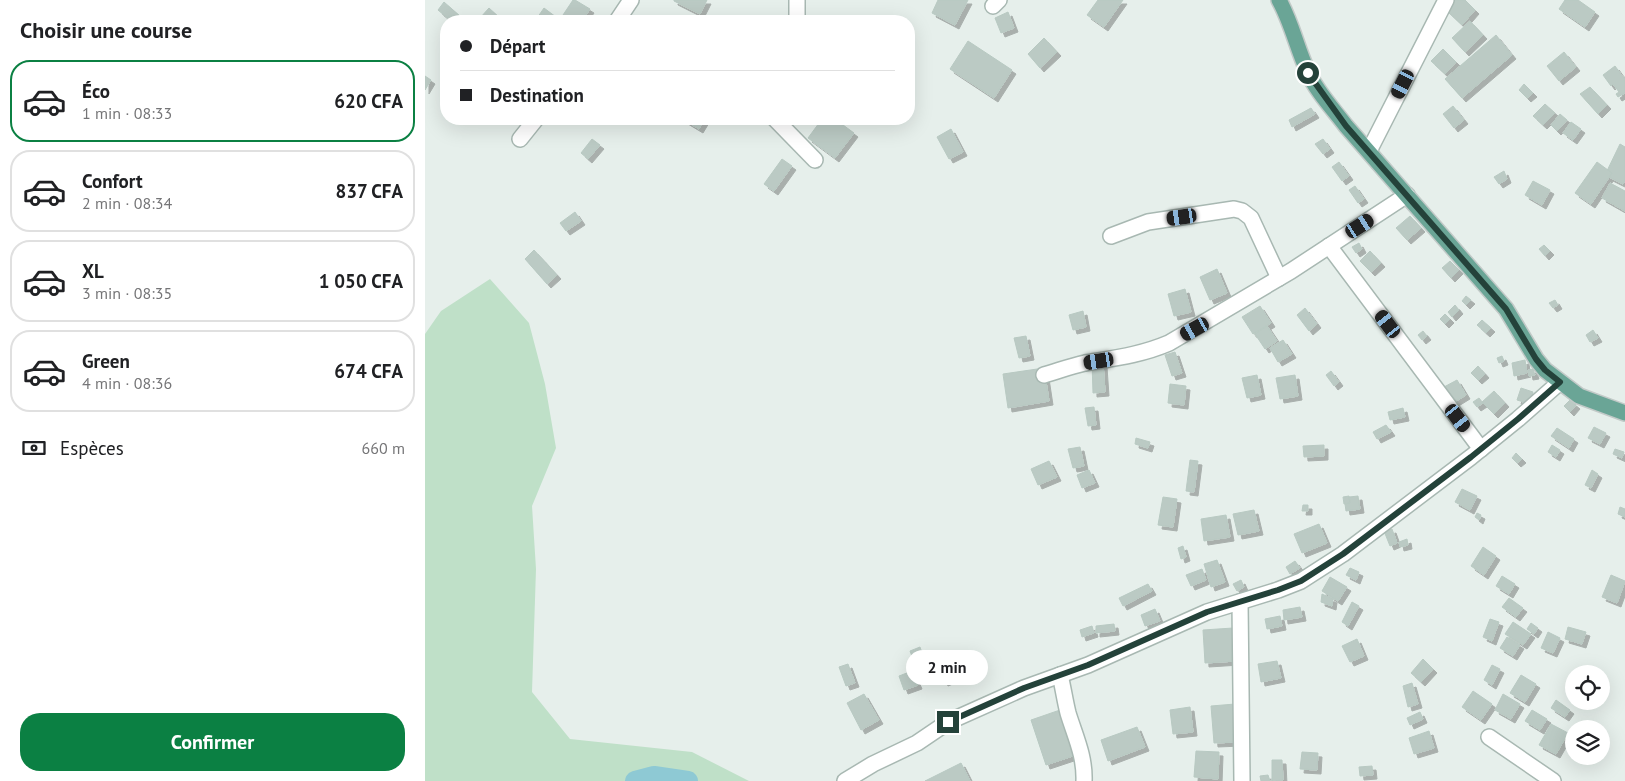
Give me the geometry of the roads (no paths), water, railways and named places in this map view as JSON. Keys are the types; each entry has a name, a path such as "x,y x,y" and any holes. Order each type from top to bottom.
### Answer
{"main road":[{"path":"1279,0 1308,73 1346,126 1506,309 1536,359 1545,370 1579,396 1625,413"}],"street":[{"path":"621,15 631,0"},
{"path":"797,0 797,15"},
{"path":"1369,151 1446,0"},
{"path":"520,139 531,125"},
{"path":"781,125 815,160"},
{"path":"1044,375 1083,364 1150,352 1195,329 1279,278 1407,195"},
{"path":"1111,236 1148,222 1234,209 1242,211 1251,218 1279,278"},
{"path":"1329,246 1481,449"},
{"path":"845,781 873,764 917,743 948,722 1024,688 1088,665 1207,612 1301,581 1343,554 1481,449 1560,382"},
{"path":"1240,602 1242,781"},
{"path":"1061,675 1068,711 1085,766 1084,781"},
{"path":"1489,737 1553,781"}],"waterway":[{"path":"635,781 654,776 688,781"}]}
